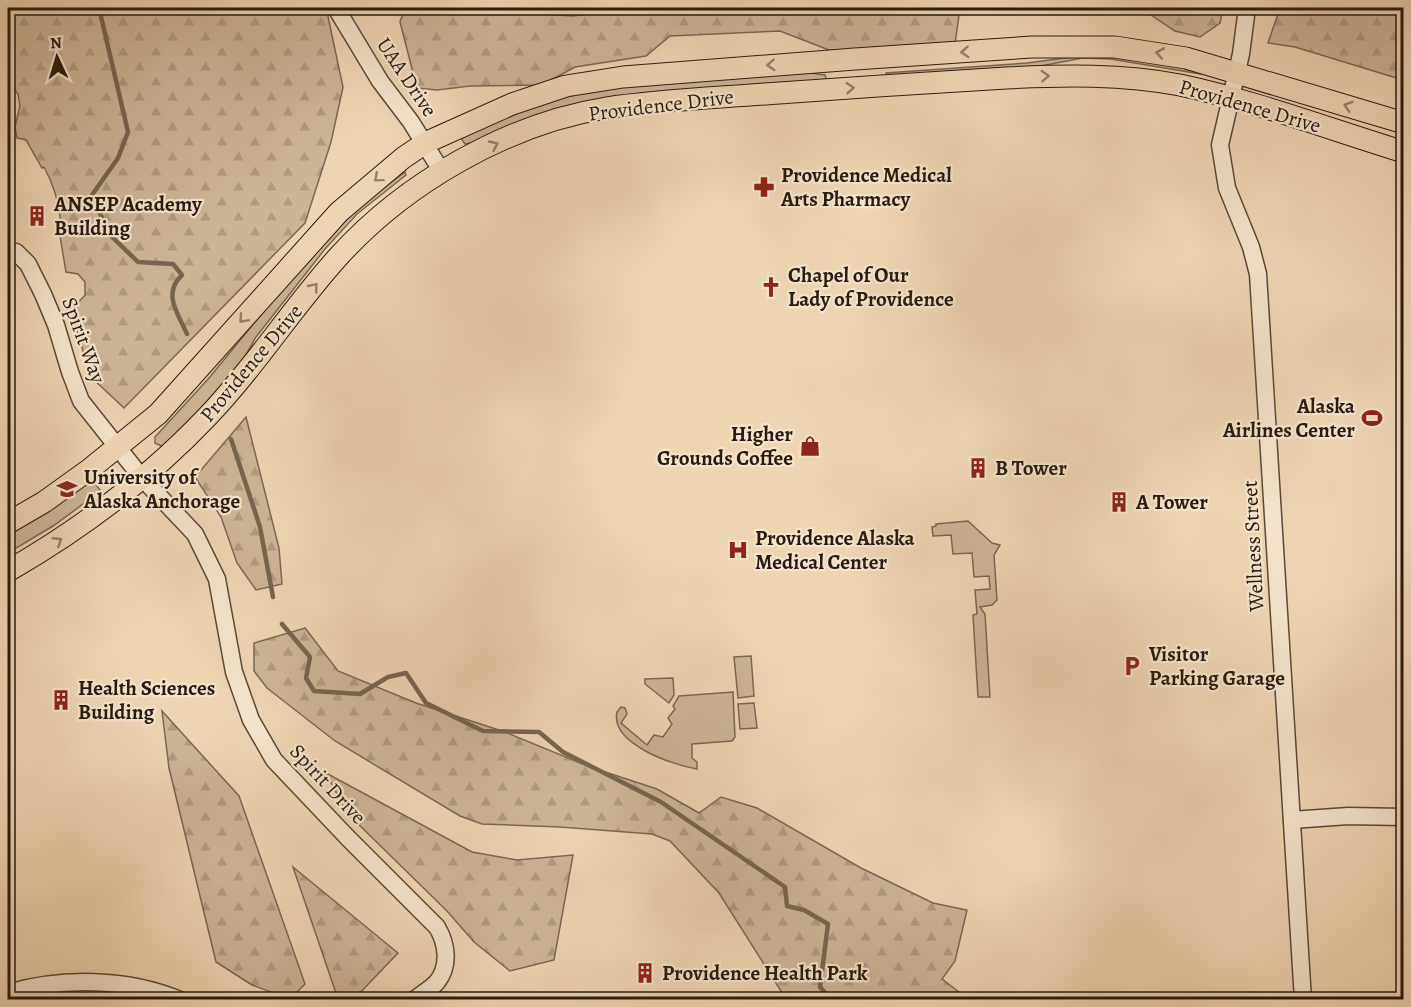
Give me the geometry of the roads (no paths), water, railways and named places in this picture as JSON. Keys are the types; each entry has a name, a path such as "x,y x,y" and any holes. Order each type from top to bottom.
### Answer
{"main road":[{"name":"Providence Drive","path":"8,523 44,501 118,448 158,414 339,212 403,158 425,143 512,104 566,86 623,77 1032,47 1115,47 1186,58 1404,123"},
{"name":"Providence Drive","path":"8,571 83,525 165,458 209,415 338,257 384,213 419,185 499,142 567,118 605,109 675,101 1058,75 1141,79 1178,85 1231,97 1404,152"}],"street":[{"name":"UAA Drive","path":"336,8 380,81 411,122 442,172"},
{"name":"Wellness Street","path":"1247,8 1241,54 1220,145 1227,188 1251,247 1258,274 1303,999"},
{"name":"Spirit Way","path":"8,255 16,252 28,264 56,324 81,401 118,448"},
{"name":"Spirit Drive","path":"118,448 142,478 195,534 217,579 234,672 251,720 274,760 437,927 443,937 446,947 442,974 436,984 414,999"},
{"path":"1292,820 1348,816 1404,817"},
{"path":"8,993 39,985 104,982 139,987 180,999"}],"waterway":[{"path":"99,8 128,132 118,158 92,195 109,234 138,262 173,264 182,275 176,282 172,296 187,334"},
{"path":"231,439 260,527 273,597"},
{"path":"282,624 310,657 306,678 314,691 360,694 388,677 406,673 426,703 483,731 539,732 563,752 661,802 785,887 787,906 804,910 828,924 820,987 832,1000"}],"place":[{"name":"Providence Medical Arts Pharmacy","path":"764,187"},
{"name":"ANSEP Academy Building","path":"37,216"},
{"name":"Chapel of Our Lady of Providence","path":"771,287"},
{"name":"Alaska Airlines Center","path":"1372,418"},
{"name":"Higher Grounds Coffee","path":"810,446"},
{"name":"B Tower","path":"978,468"},
{"name":"University of Alaska Anchorage","path":"67,489"},
{"name":"A Tower","path":"1119,502"},
{"name":"Providence Alaska Medical Center","path":"738,550"},
{"name":"Visitor Parking Garage","path":"1132,666"},
{"name":"Health Sciences Building","path":"61,700"},
{"name":"Providence Health Park","path":"645,973"}]}
